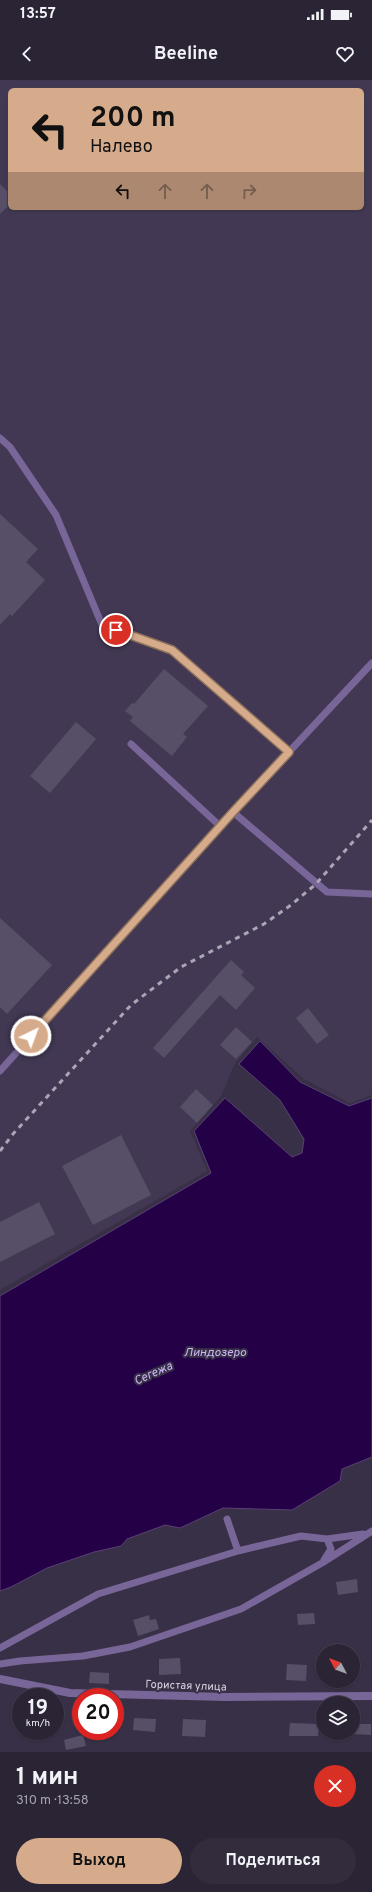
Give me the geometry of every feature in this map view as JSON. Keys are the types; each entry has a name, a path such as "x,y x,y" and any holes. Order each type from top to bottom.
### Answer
{"street":[{"name":"Гористая улица","path":"0,1679 70,1693 226,1697 372,1696"}],"lane":[{"path":"0,438 10,447 56,515 102,625 172,650 289,752"},
{"path":"0,1071 220,826 372,663"},
{"path":"131,744 220,826"},
{"path":"233,812 328,892 372,894"},
{"path":"227,1519 238,1552"},
{"path":"0,1648 98,1594 238,1552 301,1536 327,1539 369,1532"},
{"path":"0,1664 83,1656 130,1647 241,1609 322,1563 369,1532"},
{"path":"322,1563 331,1549 327,1539"}],"shaded area":[{"path":"0,80 372,80 372,1095 350,1103 304,1079 257,1037 235,1063 221,1096 190,1131 207,1171 0,1290"}],"water":[{"name":"Линдозеро","path":"260,1041 300,1082 349,1106 372,1098 372,1457 342,1469 340,1481 292,1510 223,1508 180,1528 165,1525 127,1539 121,1546 94,1552 47,1568 11,1587 0,1591 0,1296 211,1173 194,1131 225,1098 292,1157 302,1153 304,1139 280,1100 239,1064"}],"building":[{"path":"0,184 8,192 8,206 0,214"},
{"path":"0,514 38,549 26,562 45,580 12,616 10,614 0,625"},
{"path":"164,669 208,706 183,734 187,737 172,756 130,721 133,717 125,711 132,703 134,704"},
{"path":"76,722 96,739 50,793 30,776"},
{"path":"0,918 52,965 7,1014 0,1007"},
{"path":"231,960 244,972 241,975 255,988 236,1010 220,995 164,1058 153,1048"},
{"path":"308,1008 329,1035 317,1044 296,1018"},
{"path":"236,1027 252,1042 236,1059 220,1045"},
{"path":"196,1089 213,1105 197,1123 180,1107"},
{"path":"121,1135 151,1195 93,1225 62,1166"},
{"path":"39,1202 55,1234 0,1262 0,1222"},
{"path":"357,1579 358,1592 338,1595 336,1582"},
{"path":"314,1613 315,1624 298,1625 297,1614"},
{"path":"149,1615 150,1620 156,1619 159,1629 138,1636 133,1620"},
{"path":"180,1658 181,1674 159,1675 159,1659"},
{"path":"287,1664 307,1665 306,1681 286,1680"},
{"path":"90,1672 109,1673 109,1684 89,1683"},
{"path":"134,1718 156,1719 155,1732 133,1730"},
{"path":"183,1719 206,1720 205,1737 182,1736"},
{"path":"290,1723 316,1724 316,1736 289,1736"},
{"path":"360,1724 371,1724 371,1735 360,1734"},
{"path":"72,1738 72,1740 84,1740 86,1746 66,1750 64,1740"}],"railway":[{"path":"0,1151 13,1134 131,1005 181,967 264,924 291,905 316,884 372,820"}],"route":[{"path":"31,1036 289,752 172,650 116,630"}],"water label":[{"name":"Сегежа","path":"153,1373"}]}
